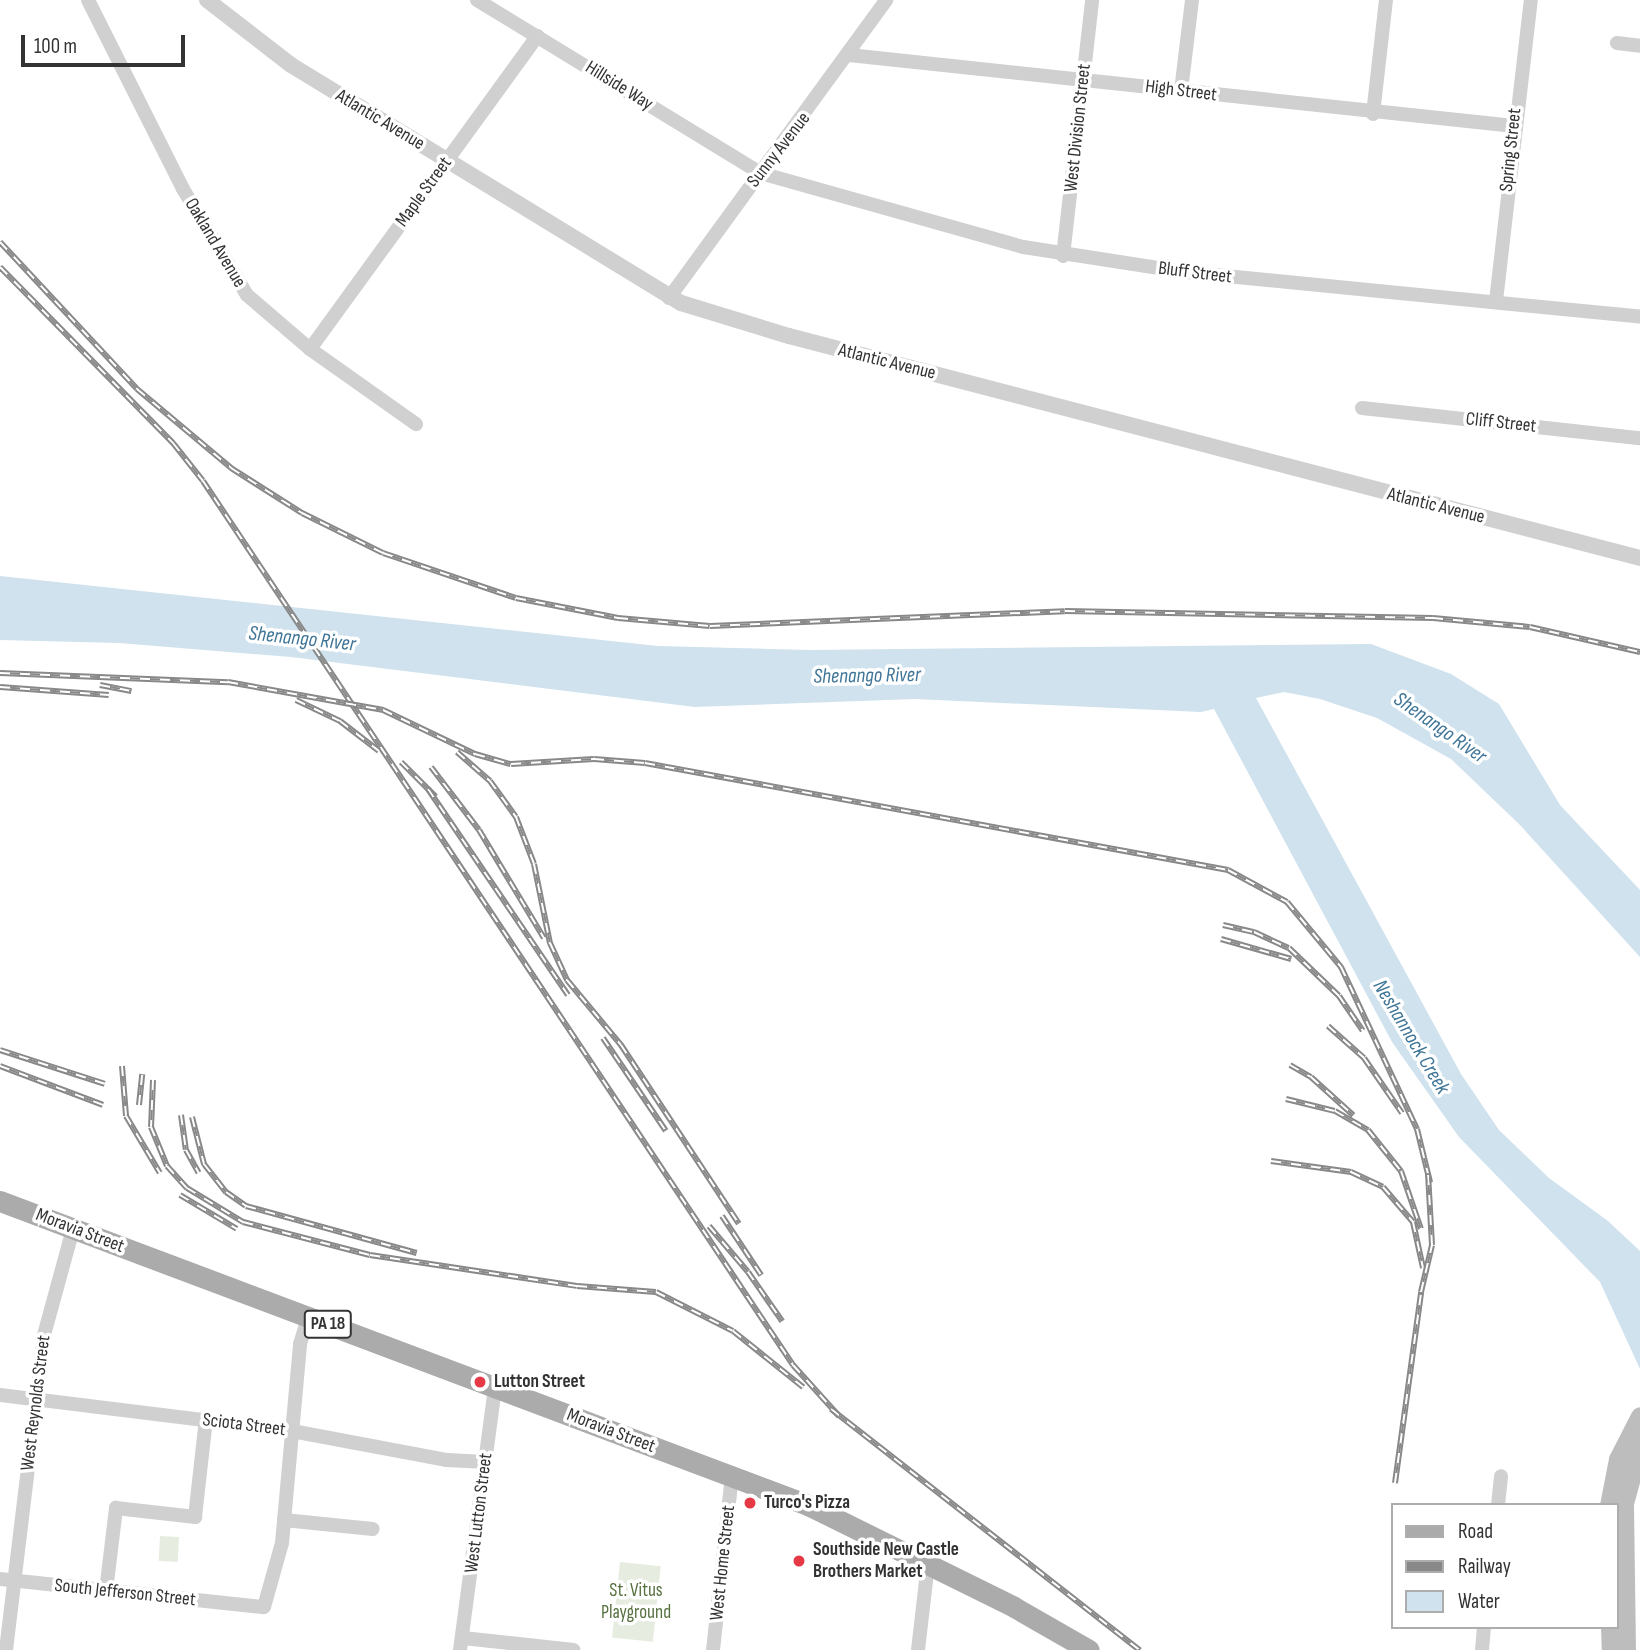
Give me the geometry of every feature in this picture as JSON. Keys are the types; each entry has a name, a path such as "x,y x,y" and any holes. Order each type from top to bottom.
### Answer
{"main road":[{"name":"Moravia Street","path":"0,1201 834,1516 928,1563 1089,1650"},
{"path":"1609,1503 1618,1459 1640,1416"},
{"path":"1626,1650 1624,1503 1640,1445"},
{"path":"1610,1629 1611,1650"}],"street":[{"name":"Oakland Avenue","path":"88,0 183,189 234,278 261,311 416,424"},
{"name":"Atlantic Avenue","path":"207,0 282,59 669,298 789,336 1640,558"},
{"name":"Hillside Way","path":"477,0 760,173"},
{"name":"Sunny Avenue","path":"669,298 849,55 886,0"},
{"name":"West Division Street","path":"1063,256 1092,0"},
{"path":"1181,91 1192,0"},
{"path":"1373,114 1386,0"},
{"name":"Spring Street","path":"1496,301 1514,126 1531,0"},
{"name":"Maple Street","path":"310,349 537,36"},
{"path":"1617,43 1640,46"},
{"name":"High Street","path":"849,55 1083,79 1373,114 1514,126"},
{"name":"Bluff Street","path":"760,173 1063,256 1252,280 1496,301 1640,317"},
{"name":"Cliff Street","path":"1362,408 1640,438"},
{"name":"West Reynolds Street","path":"6,1650 7,1580 48,1311 73,1229"},
{"path":"308,1317 300,1344 284,1520 373,1529"},
{"name":"West Lutton Street","path":"461,1644 495,1387"},
{"name":"Sciota Street","path":"0,1395 206,1419 292,1431 447,1460 486,1462"},
{"path":"106,1591 116,1508 195,1517 206,1419"},
{"name":"West Home Street","path":"713,1650 732,1476"},
{"path":"1498,1503 1501,1476"},
{"name":"South Jefferson Street","path":"7,1580 264,1607 278,1563 284,1520"},
{"path":"918,1650 928,1563"},
{"path":"1482,1650 1484,1629"},
{"path":"461,1644 573,1650"}],"green space":[{"path":"160,1536 179,1537 178,1562 159,1561"},
{"name":"St. Vitus Playground","path":"620,1562 661,1566 653,1642 612,1638"}],"water":[{"path":"0,576 658,646 809,650 1371,644 1451,674 1499,704 1560,805 1640,890 1640,957 1520,825 1451,759 1377,718 1320,699 1284,692 1256,698 1461,1074 1499,1130 1549,1178 1608,1221 1640,1251 1640,1369 1600,1282 1459,1137 1392,1042 1214,709 1201,712 915,699 695,707 291,657 119,643 0,640"}],"railway":[{"path":"0,242 137,389 231,468 302,513 383,553 516,598 618,618 710,626 1065,611 1433,618 1530,627 1640,652"},
{"path":"0,267 173,443 203,481 793,1365 839,1416"},
{"path":"0,673 228,682 383,710 475,754 511,764 594,759 645,763 1228,870 1287,902 1341,967 1417,1129 1430,1182"},
{"path":"100,685 131,691"},
{"path":"0,687 109,695"},
{"path":"296,700 340,721 379,751"},
{"path":"457,752 490,781 516,817 534,864 550,943 567,980 621,1045 739,1224"},
{"path":"401,762 436,797"},
{"path":"431,767 479,830 544,938"},
{"path":"428,789 568,995"},
{"path":"1223,925 1254,932 1289,948 1339,996 1363,1031"},
{"path":"1221,939 1291,959"},
{"path":"1328,1026 1364,1058 1402,1113"},
{"path":"603,1038 666,1131"},
{"path":"0,1050 105,1084"},
{"path":"1290,1065 1311,1077 1353,1115"},
{"path":"0,1066 103,1105"},
{"path":"122,1066 126,1116 160,1173"},
{"path":"139,1105 142,1074"},
{"path":"153,1080 151,1127 167,1166 187,1188 243,1222 370,1255 577,1286 656,1292 733,1331 803,1387"},
{"path":"1286,1099 1335,1111 1368,1130 1401,1171 1421,1229"},
{"path":"181,1115 186,1150 199,1173"},
{"path":"192,1117 204,1164 226,1192 246,1206 417,1253"},
{"path":"1271,1161 1351,1172 1383,1187 1413,1222 1423,1268"},
{"path":"1395,1483 1421,1292 1432,1245 1428,1173"},
{"path":"180,1195 237,1229"},
{"path":"722,1216 761,1275"},
{"path":"709,1226 748,1272 782,1321"},
{"path":"831,1409 1140,1650"}],"place":[{"name":"Lutton Street","path":"480,1382"},
{"name":"Turco's Pizza","path":"750,1503"},
{"name":"Southside New Castle Brothers Market","path":"799,1561"}],"water label":[{"name":"Shenango River","path":"302,639"},
{"name":"Shenango River","path":"867,676"},
{"name":"Shenango River","path":"1440,728"},
{"name":"Neshannock Creek","path":"1411,1037"}]}
